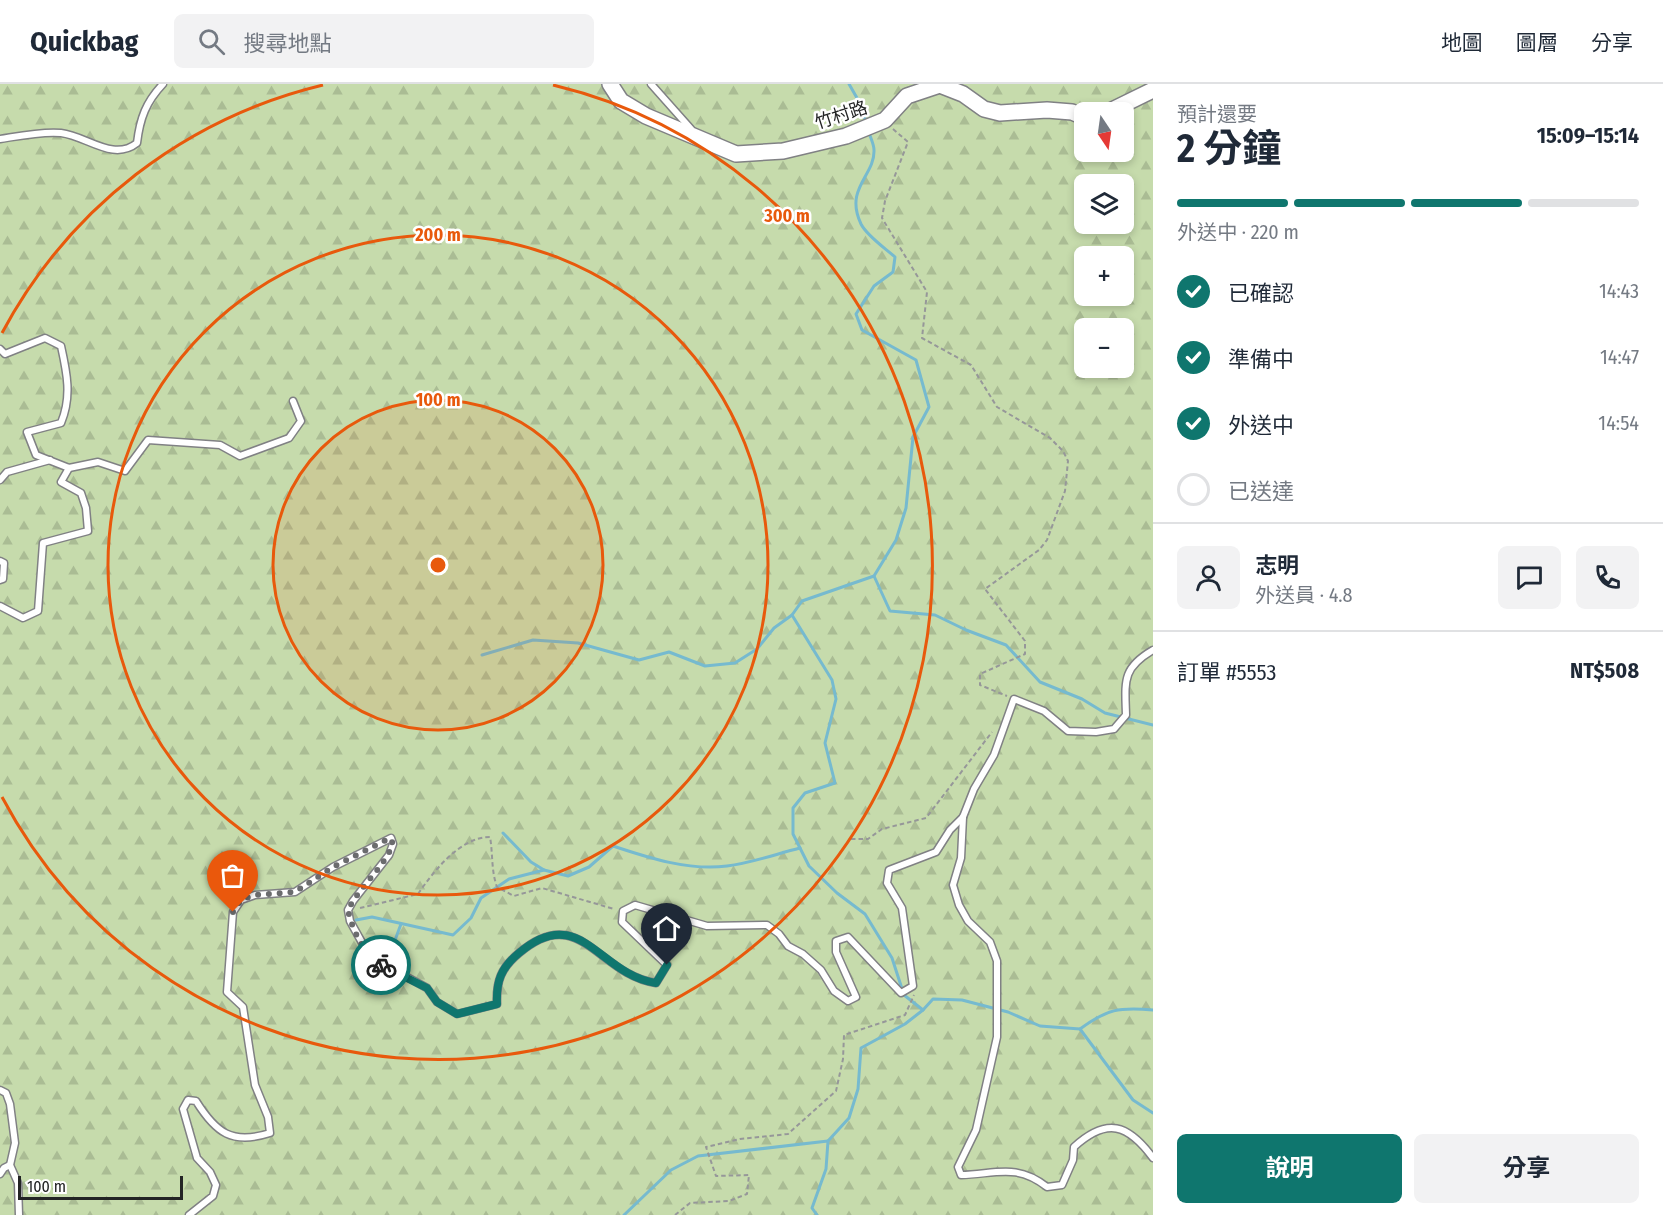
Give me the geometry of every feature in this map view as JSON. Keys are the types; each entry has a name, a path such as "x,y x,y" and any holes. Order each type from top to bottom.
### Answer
{"street":[{"name":"竹村路","path":"610,84 621,101 646,116 736,154 783,152 846,136 885,120 907,96 940,85 963,94 984,109 1000,113 1047,110 1074,113"},
{"path":"1128,102 1153,90"}],"lane":[{"path":"0,139 62,133 113,150 128,150 137,143 140,120 149,98 163,84"},
{"path":"651,84 699,139"},
{"path":"0,349 5,354 45,338 61,346 68,376 68,406 61,423 27,432 36,454 69,468 98,462 125,471 148,440 220,445 240,456 289,438 301,421 293,401"},
{"path":"0,480 8,472 50,460"},
{"path":"0,606 23,618 38,611 43,543 88,531 86,508 81,493 61,482 69,468"},
{"path":"0,561 4,563 3,579 0,580"},
{"path":"1153,650 1135,660 1128,673 1125,684 1126,715 1114,729 1096,732 1068,731 1044,711 1014,699 994,755 974,789 963,818 961,858 953,885 958,905 968,921 990,942 997,961 997,1037 976,1130 958,1167 961,1175 987,1172 1027,1174 1047,1187 1062,1185 1073,1160 1074,1147 1086,1136 1108,1127 1122,1128 1134,1135 1153,1158"},
{"path":"189,1215 213,1196 216,1185 210,1172 197,1158 183,1109 188,1100 196,1101 209,1122 229,1137 253,1138 270,1133 268,1117 255,1085 243,1007 227,992 226,978 233,912 241,900 255,895 295,892 333,867 390,838 393,844 389,855 365,884 348,910 350,921 369,957 427,988 437,1002 457,1014 497,1004 496,984 505,966 539,939 561,933 576,936 638,980 656,983 667,965 622,922 623,911 635,905 707,927 767,925 779,934 788,946 803,954 821,970 834,991 848,1001 856,997 836,952 836,941 848,937 901,993 913,986 902,908 887,883 888,870 936,852 950,830 963,818"},
{"path":"0,1090 6,1093 10,1104 15,1143 10,1165 18,1184 19,1215"},
{"path":"0,1174 3,1168 10,1165"}],"path":[{"path":"885,120 908,142 885,201 882,218 927,292 922,338 971,365 997,408 1050,438 1063,451 1068,461 1065,491 1047,540 1039,550 985,589 1025,641 1025,654 980,674 980,685 1014,699"},
{"path":"851,840 868,839 882,829 926,818 993,730"},
{"path":"348,910 418,894 432,874 450,857 479,837 489,837 494,856 491,871 497,887 514,896 542,888 623,911"},
{"path":"675,1215 690,1203 729,1201 747,1194 749,1175 716,1176 706,1147 740,1139 788,1134 836,1091 843,1059 844,1035 905,1015 914,996 913,986"}],"green space":[{"path":"0,84 1153,84 1153,1215 0,1215"}],"waterway":[{"path":"849,84 861,105 866,123"},
{"path":"817,1215 812,1208 826,1169 828,1141 849,1118 858,1089 861,1048 905,1024 923,1010 904,995 892,958 865,914 837,893 809,866 793,834 793,808 805,793 835,783 825,743 836,699 832,680 792,615 802,601 874,576 896,540 906,508 913,437 929,407 916,360 862,330 856,314 874,286 893,272 895,257 867,233 857,212 858,192 873,159 874,148 869,132"},
{"path":"874,576 890,611 935,615 1006,645 1040,682 1082,699 1105,713 1153,725"},
{"path":"482,655 533,640 578,643 639,660 669,652 705,666 735,663 757,649 774,628 792,615"},
{"path":"503,833 531,862 544,870"},
{"path":"356,920 372,917 453,935 471,918 481,898 509,879 544,870 568,876 589,867 613,846 669,862 698,867 746,863 800,848"},
{"path":"388,959 401,924"},
{"path":"923,1010 933,999 962,1000 1008,1012 1040,1026 1080,1029 1133,1100 1153,1113"},
{"path":"1080,1029 1106,1013 1122,1009 1153,1010"},
{"path":"624,1215 671,1170 698,1156 828,1141"}],"way so far":[{"path":"233,912 241,900 255,895 295,892 333,867 359,856 375,844 390,838 393,844 389,855 365,884 348,910 350,921 369,957 381,965"}],"route":[{"path":"381,965 427,988 437,1002 457,1014 497,1004 496,984 505,966 539,939 561,933 576,936 638,980 656,983 667,965"}]}
